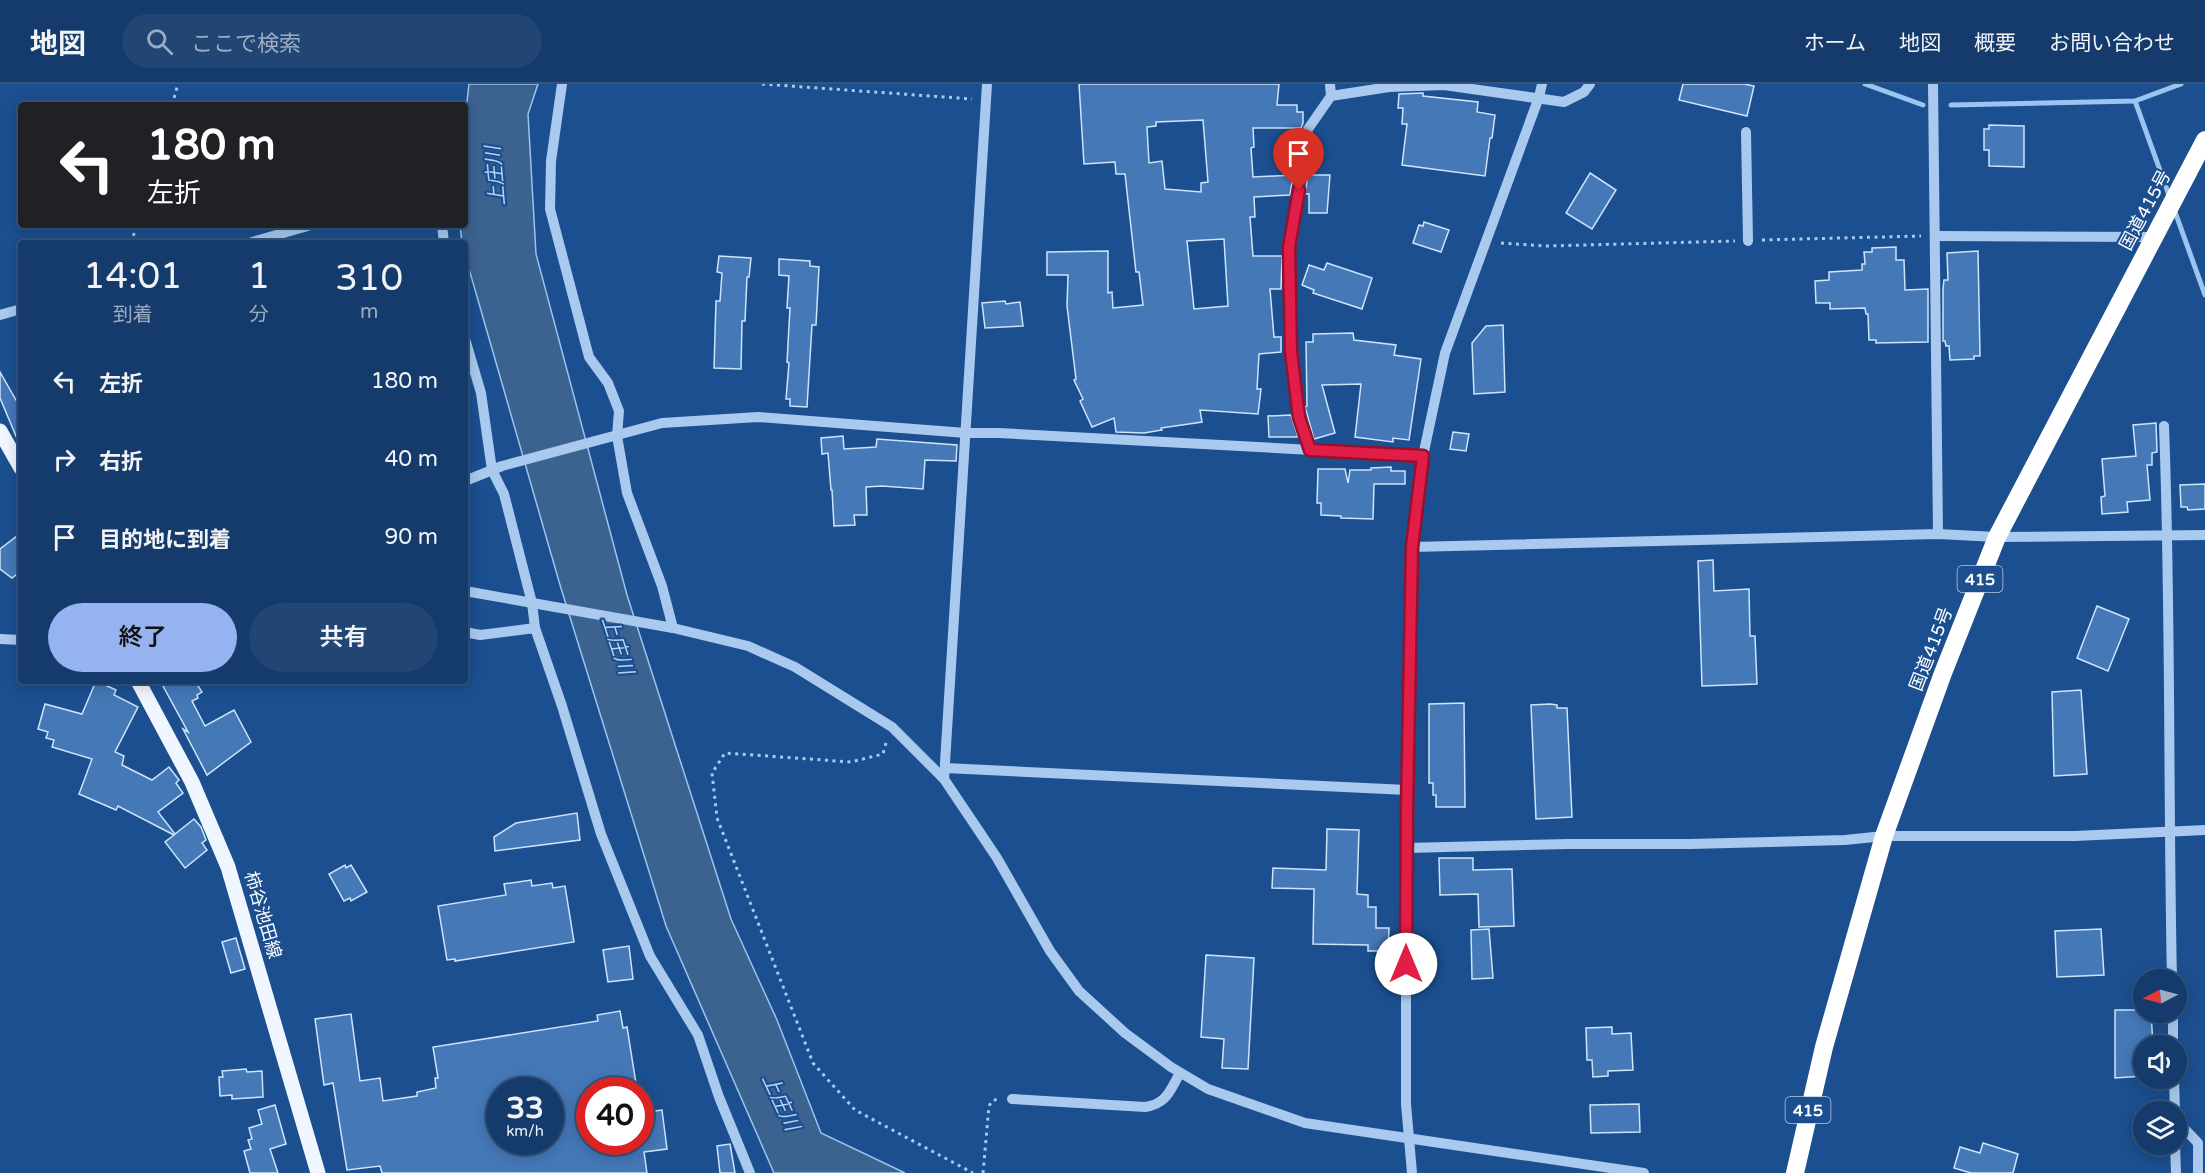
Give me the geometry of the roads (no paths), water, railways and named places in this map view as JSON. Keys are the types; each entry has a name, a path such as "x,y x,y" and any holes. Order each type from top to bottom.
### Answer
{"highway":[{"name":"国道415号","path":"1795,1173 1824,1047 1884,836 1943,673 1997,537 2205,140"}],"main road":[{"path":"0,431 18,463"},
{"name":"柿谷池田線","path":"140,684 192,782 228,867 318,1173"}],"street":[{"path":"562,84 550,161 550,209 589,357 608,383 619,411 617,436 627,493 662,586 673,628"},
{"path":"944,773 987,84"},
{"path":"1310,450 1299,417 1291,352 1289,247 1308,129 1331,96 1330,84"},
{"path":"1412,1173 1408,1137 1406,848 1412,547 1423,456 1445,353 1542,84"},
{"path":"1331,96 1389,87 1444,85 1564,102 1584,92 1590,84"},
{"path":"1933,84 1938,534"},
{"path":"1746,132 1748,241"},
{"path":"259,240 301,228"},
{"path":"1936,236 2154,237"},
{"path":"0,315 18,310"},
{"path":"468,349 481,393 497,468 532,603 535,628 605,844 650,956 698,1035 719,1097 750,1173"},
{"path":"468,480 497,468 662,423 758,417 966,433 1011,433 1423,456"},
{"path":"2164,426 2168,536 2172,969"},
{"path":"1412,547 1938,534 1997,537 2205,535"},
{"path":"468,592 673,628 748,646 795,667 892,727 944,773 997,858 1050,951 1079,991 1125,1033 1180,1073 1208,1089 1305,1123 1408,1137 1575,1168 1644,1173"},
{"path":"468,633 480,635 535,628"},
{"path":"0,639 18,640"},
{"path":"944,773 1407,790"},
{"path":"1406,848 1690,844 1845,840 1884,836 2074,836 2205,830"},
{"path":"1012,1099 1145,1107 1156,1105 1164,1099 1180,1073"},
{"path":"2187,1132 2198,1143 2198,1173"},
{"path":"2175,1155 2176,1173"}],"water":[{"name":"上庄川","path":"469,84 538,84 528,114 536,254 627,595 731,919 777,1020 821,1133 905,1173 774,1173 666,926 560,585 468,265 468,240 462,240 460,228 468,228 467,102"}],"waterway":[{"path":"1865,84 1923,105"},
{"path":"1951,105 2135,101 2181,84"},
{"path":"2135,101 2170,198"},
{"path":"2174,209 2205,295"}]}
